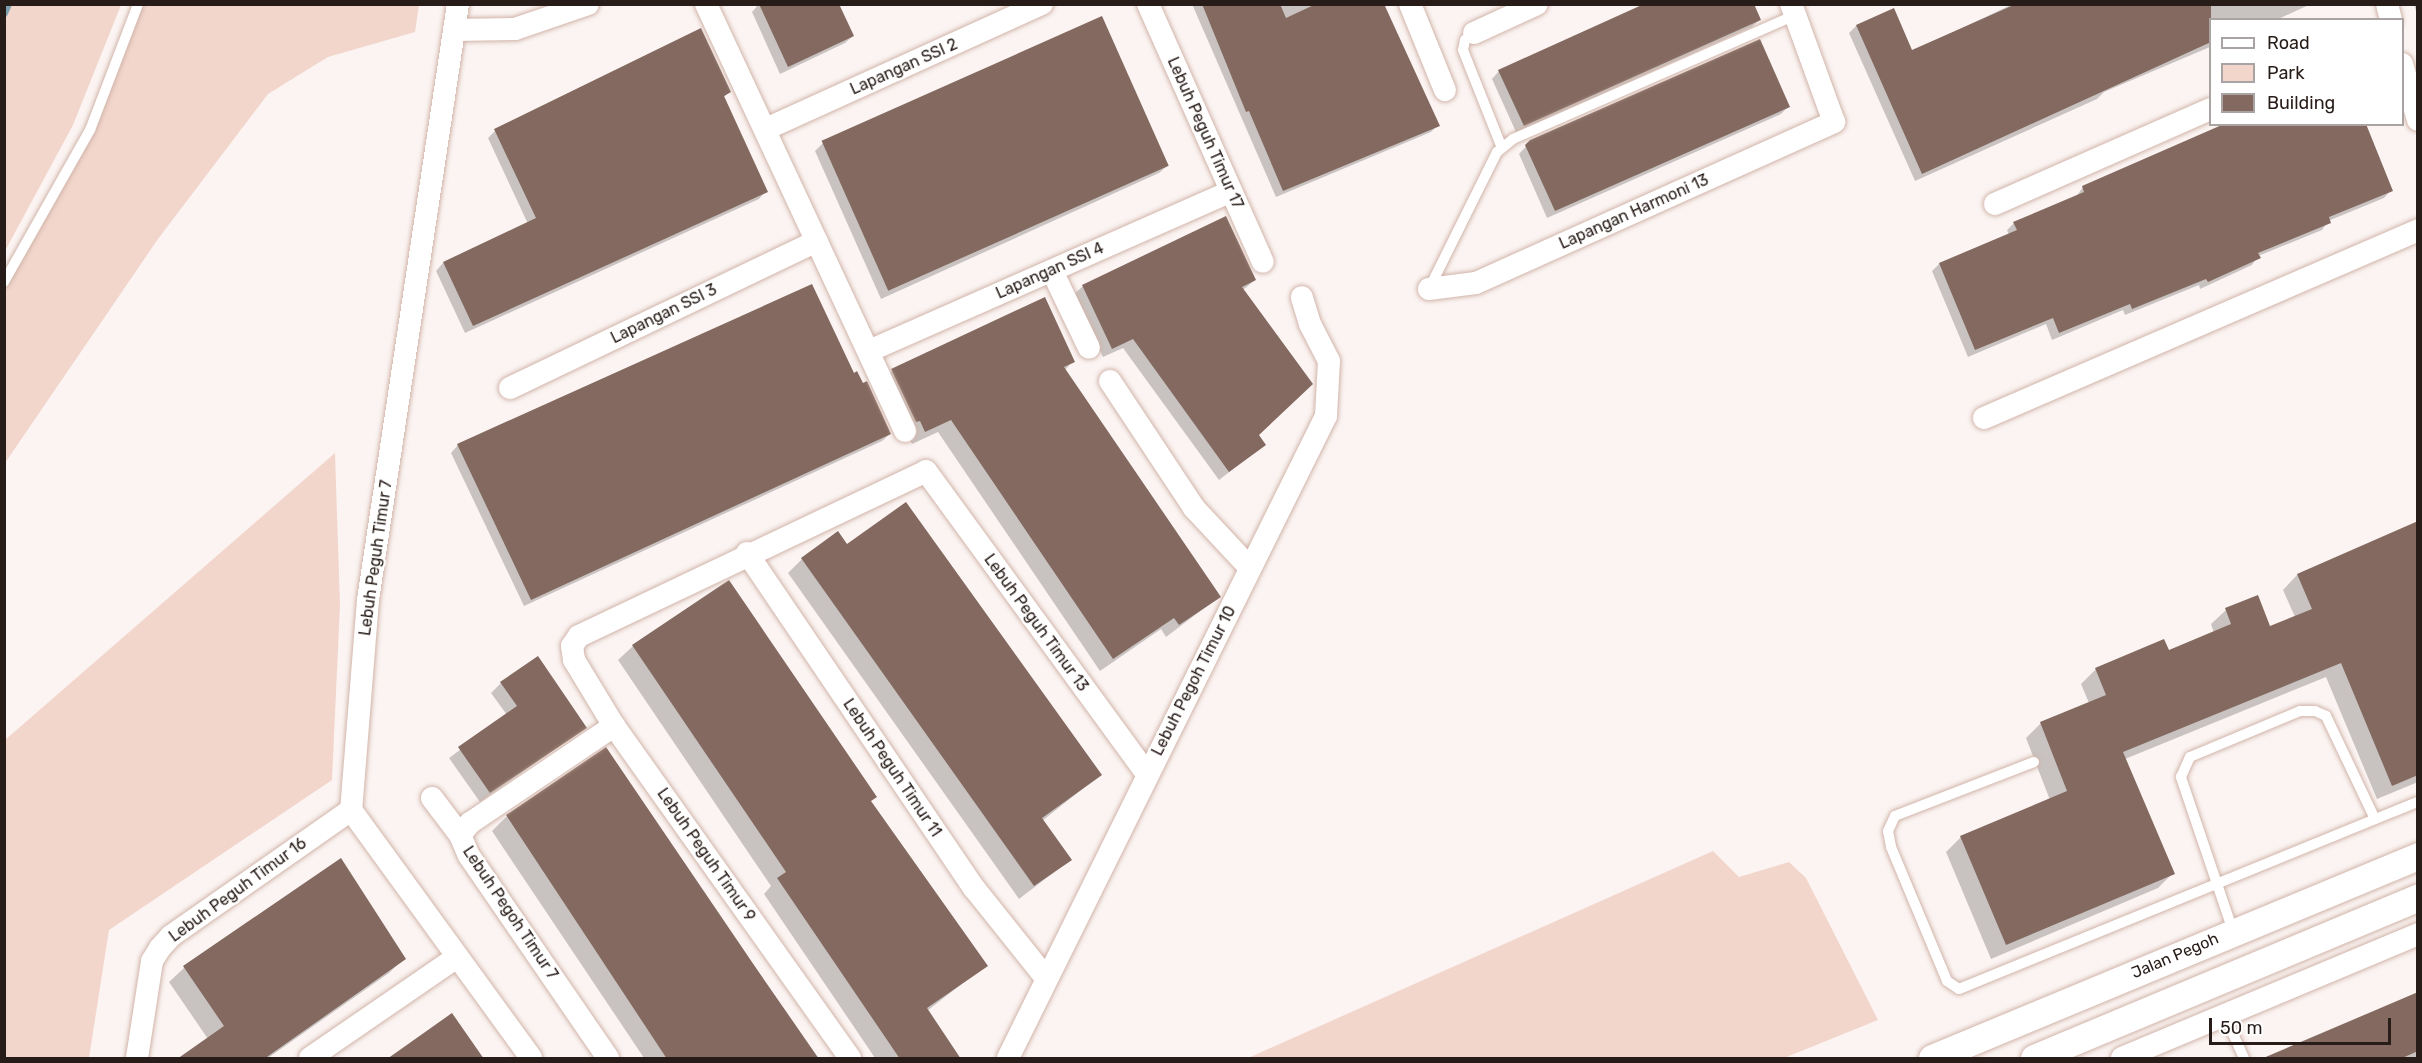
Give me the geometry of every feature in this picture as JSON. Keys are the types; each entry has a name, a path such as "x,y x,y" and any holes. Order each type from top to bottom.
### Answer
{"street":[{"name":"Lebuh Peguh Timur 7","path":"351,810 368,600 458,4"},
{"path":"454,30 515,29 588,4"},
{"path":"706,4 905,431"},
{"name":"Lapangan SSI 2","path":"766,129 1042,4"},
{"name":"Lebuh Peguh Timur 17","path":"1148,4 1263,262"},
{"path":"1410,4 1445,90"},
{"path":"1474,33 1537,4"},
{"name":"Lapangan Harmoni 13","path":"1429,289 1476,283 1834,122 1793,10"},
{"path":"2404,68 2418,120"},
{"path":"1995,204 2209,110"},
{"name":"Lapangan SSI 4","path":"869,351 1230,192"},
{"path":"1984,418 2418,230"},
{"name":"Lapangan SSI 3","path":"510,388 817,241"},
{"path":"1052,271 1089,348"},
{"name":"Lebuh Pegoh Timur 10","path":"1008,1059 1045,977 1326,416 1329,361 1310,324 1302,297"},
{"path":"1110,381 1194,508 1250,568"},
{"name":"Lebuh Peguh Timur 13","path":"747,553 926,471 1147,774"},
{"name":"Lebuh Peguh Timur 9","path":"747,553 579,636 572,646 574,660 614,726 850,1059"},
{"name":"Lebuh Peguh Timur 11","path":"747,553 974,888 1045,977"},
{"name":"Lebuh Pegoh Timur 7","path":"608,1059 469,855 459,836 470,823 614,726"},
{"path":"432,798 459,836"},
{"path":"351,810 531,1059"},
{"name":"Lebuh Peguh Timur 16","path":"137,1059 152,961 160,948 171,936 351,810"},
{"name":"Jalan Pegoh","path":"1932,1059 2233,931 2418,856"},
{"path":"2034,1059 2418,897"},
{"path":"2122,1059 2418,934"},
{"path":"310,1059 457,957"}],"lane":[{"path":"4,282 90,130 138,4"},
{"path":"1429,289 1502,148 1513,139 1793,10"},
{"path":"1474,33 1465,40 1463,50 1502,148"},
{"path":"2233,931 2181,777 2183,767 2190,757 2301,711 2326,716 2375,819"},
{"path":"2034,762 1895,816 1888,831 1891,847 1947,981 1959,989 2418,802"},
{"path":"2224,1016 2244,1059"}],"green space":[{"path":"5,4 121,5 73,125 5,251"},
{"path":"143,5 419,5 415,32 328,57 268,94 158,239 5,463 5,289 94,133"},
{"path":"335,453 340,605 332,780 109,930 89,1058 5,1058 5,740"},
{"path":"1713,851 1739,877 1789,862 1806,878 1878,1020 1784,1058 1248,1058"}],"building":[{"path":"759,4 839,4 854,36 788,67"},
{"path":"1202,4 1280,4 1286,18 1316,4 1384,4 1440,126 1283,191 1249,111 1246,112"},
{"path":"1644,4 1754,4 1761,20 1524,126 1498,70"},
{"path":"2016,4 2211,4 2209,43 1922,174 1856,25 1894,8 1912,50"},
{"path":"1102,16 1169,166 888,291 822,141"},
{"path":"701,28 731,92 724,96 768,192 473,326 443,262 536,218 494,129"},
{"path":"1760,39 1790,107 1555,211 1525,145 1530,140"},
{"path":"2219,126 2367,126 2393,191 2329,217 2331,223 2258,253 2261,258 2208,282 2206,279 2132,309 2130,304 2059,333 2053,318 1975,350 1939,263 2017,230 2013,222 2084,192 2082,186"},
{"path":"1226,216 1256,280 1242,287 1313,384 1259,435 1266,445 1229,472 1133,339 1112,349 1082,285"},
{"path":"812,284 854,373 857,371 863,383 867,381 891,434 531,600 457,444"},
{"path":"1045,297 1075,362 1064,367 1221,597 1179,625 1174,618 1113,659 951,420 925,432 920,421 916,422 891,369"},
{"path":"906,502 1102,775 1042,818 1072,860 1034,886 801,558 838,531 847,544"},
{"path":"2418,521 2418,775 2392,786 2341,663 2123,752 2175,874 2006,945 1960,836 2067,791 2040,722 2106,695 2095,668 2164,639 2169,650 2231,624 2225,608 2258,595 2270,626 2312,609 2297,574"},
{"path":"729,580 877,797 871,801 988,966 927,1008 961,1059 900,1059 777,878 786,872 632,645"},
{"path":"538,656 587,728 490,793 458,747 517,706 500,682"},
{"path":"606,747 819,1059 667,1059 506,815"},
{"path":"341,858 406,959 264,1059 177,1059 224,1026 183,966"},
{"path":"2418,992 2418,1051 2400,1059 2261,1059"},
{"path":"452,1013 484,1059 387,1059"}],"waterway":[{"path":"4,13 8,4"}]}
